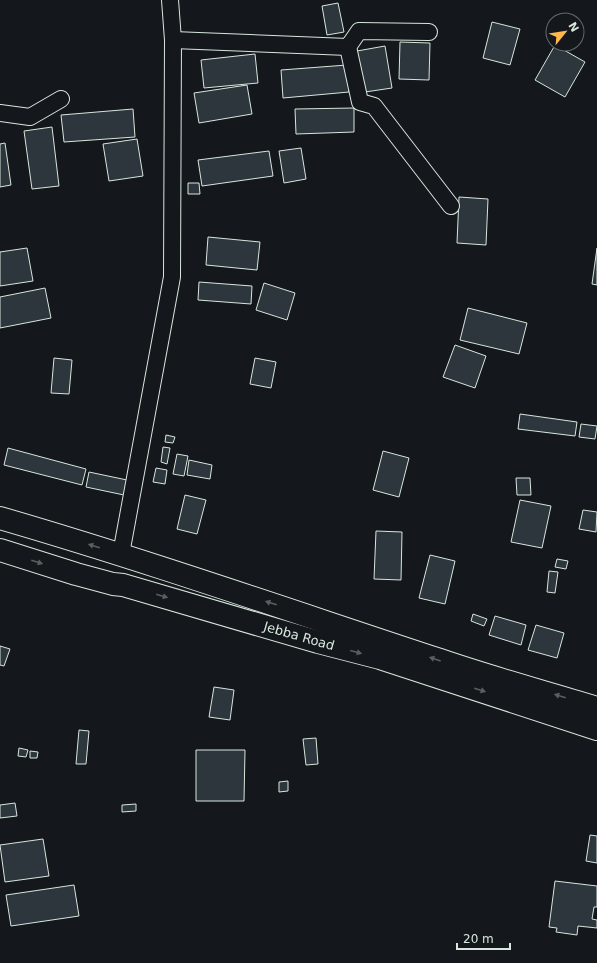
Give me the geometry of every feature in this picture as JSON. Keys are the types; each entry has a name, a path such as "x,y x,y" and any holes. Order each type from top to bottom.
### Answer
{"highway":[{"name":"Jebba Road","path":"0,518 121,554 308,615 442,661 597,708"},
{"name":"Jebba Road","path":"0,550 76,574 113,584 123,585 318,642 380,658 597,729"}],"street":[{"path":"121,554 132,505 172,277 173,40 170,0"},
{"path":"429,32 358,31 348,47 360,102 374,106 451,206"},
{"path":"173,40 348,47"},
{"path":"0,113 30,117 61,99"}],"building":[{"path":"338,3 344,32 327,35 322,6"},
{"path":"492,22 520,29 510,65 483,58"},
{"path":"400,42 430,43 429,80 399,79"},
{"path":"385,46 392,88 365,92 357,51"},
{"path":"551,52 567,52 585,62 565,97 535,80"},
{"path":"255,54 258,83 204,88 201,60"},
{"path":"347,65 349,92 283,98 281,70"},
{"path":"247,85 252,114 199,123 194,93"},
{"path":"354,108 354,132 296,134 295,109"},
{"path":"133,109 135,137 64,142 61,115"},
{"path":"52,127 59,186 32,189 24,131"},
{"path":"137,139 143,176 109,181 103,144"},
{"path":"5,143 11,185 0,187 0,144"},
{"path":"301,148 306,179 284,183 279,151"},
{"path":"269,151 273,176 202,186 198,160"},
{"path":"188,183 199,183 200,194 188,194"},
{"path":"459,197 488,199 486,245 457,243"},
{"path":"208,237 260,242 257,270 206,265"},
{"path":"27,248 33,281 0,286 0,252"},
{"path":"597,248 597,285 592,284"},
{"path":"199,282 252,286 251,304 198,300"},
{"path":"264,283 295,293 287,320 256,310"},
{"path":"45,288 51,318 0,328 0,297"},
{"path":"468,308 527,323 519,354 460,340"},
{"path":"455,345 486,356 475,388 443,377"},
{"path":"54,358 72,360 69,394 51,393"},
{"path":"255,358 276,362 271,388 250,384"},
{"path":"520,414 577,422 575,436 518,429"},
{"path":"581,424 597,426 595,439 579,437"},
{"path":"166,435 175,437 173,443 165,442"},
{"path":"163,447 170,448 167,464 161,462"},
{"path":"8,448 86,469 82,485 4,465"},
{"path":"383,451 409,458 399,497 373,490"},
{"path":"177,454 188,456 184,476 173,474"},
{"path":"189,460 212,465 210,479 187,475"},
{"path":"156,468 167,470 165,484 153,482"},
{"path":"89,472 127,480 124,495 86,487"},
{"path":"516,478 530,478 531,495 517,495"},
{"path":"185,495 206,500 197,534 177,529"},
{"path":"520,500 551,506 542,548 511,542"},
{"path":"583,510 597,512 596,532 579,529"},
{"path":"376,531 402,532 401,580 374,579"},
{"path":"430,555 455,561 445,604 419,598"},
{"path":"557,559 568,561 566,569 555,567"},
{"path":"549,571 558,572 555,593 547,592"},
{"path":"473,614 487,619 484,626 471,621"},
{"path":"495,616 526,625 521,645 489,635"},
{"path":"536,625 564,633 557,658 528,650"},
{"path":"0,646 10,649 4,666 0,665"},
{"path":"214,687 234,690 230,720 209,717"},
{"path":"79,730 89,731 86,764 76,764"},
{"path":"316,738 318,764 306,765 303,739"},
{"path":"19,748 28,750 26,757 18,756"},
{"path":"196,750 245,750 244,801 196,801"},
{"path":"30,751 38,752 37,758 30,758"},
{"path":"288,781 288,791 279,792 279,782"},
{"path":"15,803 17,816 0,818 0,805"},
{"path":"136,804 136,811 122,812 122,805"},
{"path":"590,835 597,836 597,863 586,861"},
{"path":"43,839 49,876 5,882 0,845"},
{"path":"555,881 597,886 597,907 594,907 592,919 597,920 597,928 578,926 577,935 556,932 557,928 549,927"},
{"path":"74,885 79,916 11,926 6,895"}]}
